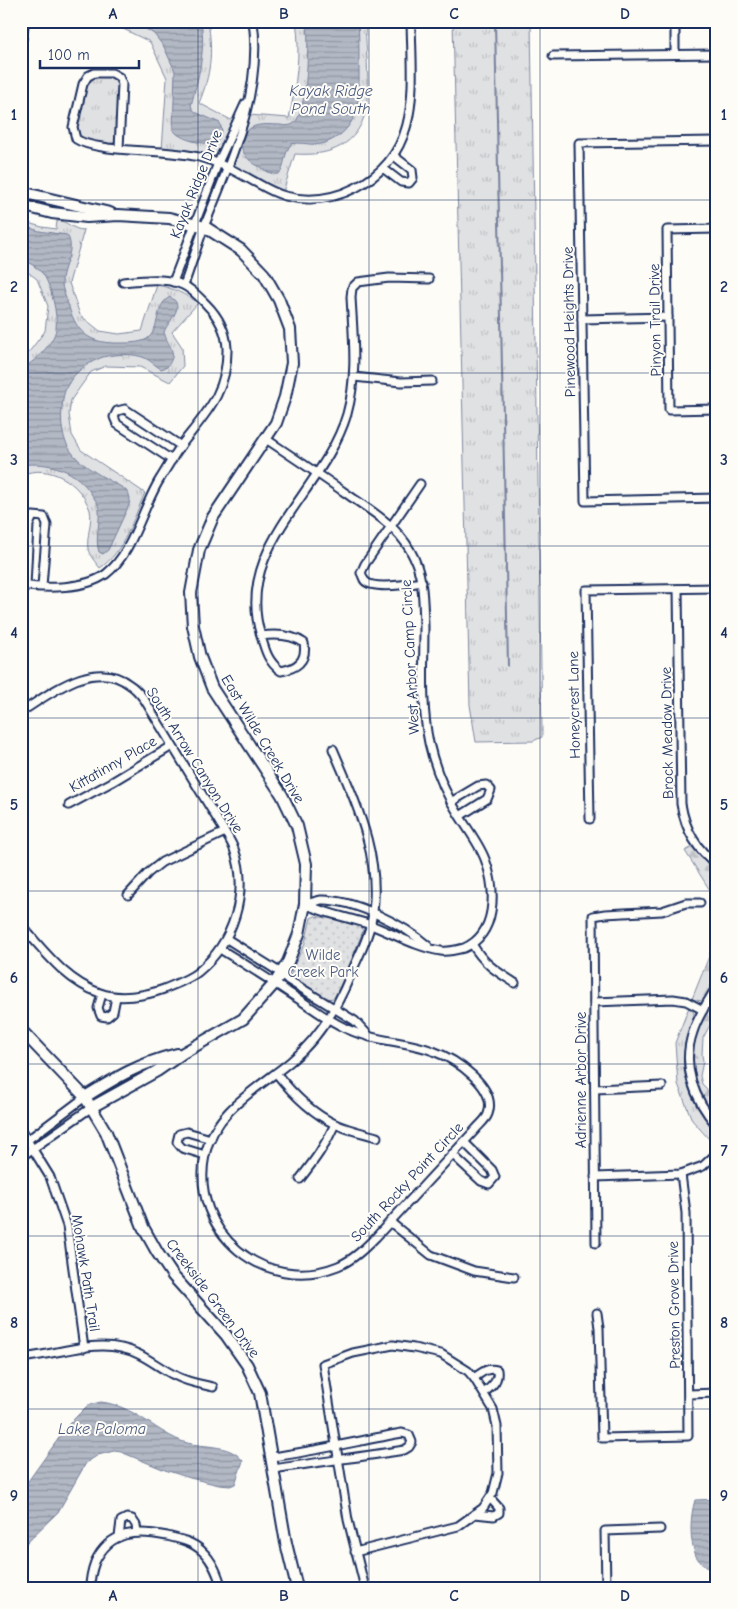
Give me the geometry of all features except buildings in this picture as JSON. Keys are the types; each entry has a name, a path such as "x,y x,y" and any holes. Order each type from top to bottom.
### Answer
{"street":[{"path":"21,38 23,21"},
{"name":"Kayak Ridge Drive","path":"184,285 244,121 255,68 253,21"},
{"path":"118,149 122,84 119,77 112,73 94,73 88,76 83,84 73,127 76,139 82,143 118,149 199,157 218,163 283,195 303,200 325,198 348,192 366,183 384,168 394,156 409,122 412,103 411,21"},
{"path":"675,21 675,54"},
{"path":"553,56 717,54"},
{"name":"Kayak Ridge Drive","path":"173,282 218,163 236,120 249,97"},
{"name":"Pinewood Heights Drive","path":"717,141 579,143 585,500 717,498"},
{"path":"384,168 401,182 409,183 413,178 412,170 394,156"},
{"name":"East Wilde Creek Drive","path":"21,192 118,215"},
{"name":"East Wilde Creek Drive","path":"21,205 52,213 87,217 118,215 169,218 204,227 242,250 264,274 279,300 290,329 292,363 285,398 276,423 212,517 199,550 191,593 193,626 200,657 212,688 282,795 297,826 306,864 305,904 299,934 288,962 275,983 243,1020 183,1053"},
{"name":"Pinyon Trail Drive","path":"717,228 667,230 670,410 717,410"},
{"path":"261,636 272,635 296,638 304,643 306,654 302,661 289,670 281,671 273,666 266,655 257,623 255,607 259,572 264,556 274,538 330,454 347,414 354,377 352,288 358,282 389,278 429,279"},
{"path":"42,586 47,526 44,517 33,516 29,525 24,585 42,586 74,585 92,582 106,574 118,562 128,546 147,502 181,446 216,400 224,381 227,363 226,341 220,323 210,307 184,285 145,279 123,282"},
{"path":"582,319 668,318"},
{"path":"354,377 401,382 432,382"},
{"path":"172,460 117,424 114,417 117,411 125,409 181,446"},
{"name":"West Arbor Camp Circle","path":"266,439 380,517 410,550 418,567 422,582 426,724 434,761 451,802 486,860 490,877 492,914 484,931 472,944"},
{"path":"420,484 390,526 361,573 366,582 373,585 422,582"},
{"path":"678,589 717,588"},
{"name":"Honeycrest Lane","path":"590,819 586,590 678,589"},
{"name":"Brock Meadow Drive","path":"678,589 681,804 691,836 705,854 717,864"},
{"name":"South Arrow Canyon Drive","path":"21,712 76,679 93,675 113,676 130,684 144,699 225,832 234,849 240,888 238,906 227,938 220,949 196,973 153,993 116,997 102,994 82,985 54,963 21,924"},
{"name":"Kittatinny Place","path":"69,805 172,746"},
{"name":"South Rocky Point Circle","path":"334,749 357,806 372,860 375,879 370,925 351,974 335,1008 328,1018 307,1046 291,1061 232,1107 220,1122 205,1155 203,1178 206,1199 213,1219 225,1237 238,1250 257,1264 268,1269 290,1273 315,1273 339,1266 359,1253 390,1222 488,1115 487,1093 481,1082 450,1059 432,1050 370,1037"},
{"path":"451,802 478,786 486,785 491,790 487,799 460,816"},
{"path":"128,895 148,873 162,862 225,832"},
{"path":"305,904 321,900 350,904 414,934 430,949"},
{"name":"Adrienne Arbor Drive","path":"596,1243 593,916 662,911 686,903 700,903"},
{"path":"305,904 322,912 347,917 370,925 430,949 444,952 456,951 472,944 480,958 492,969 515,983"},
{"path":"227,938 281,973 288,980 355,1021 370,1037"},
{"path":"220,949 328,1018 353,1032 370,1037"},
{"path":"717,986 693,1031 688,1064 690,1079 696,1096 705,1112 717,1126"},
{"path":"102,994 98,1008 101,1016 107,1017 113,1012 116,997"},
{"path":"594,1002 686,1000 703,1010"},
{"name":"Creekside Green Drive","path":"21,1030 85,1097 92,1107 106,1132 143,1228 157,1252 173,1276 226,1335 247,1365 260,1393 286,1543 297,1588"},
{"path":"21,1145 85,1097 121,1074 145,1064 183,1053"},
{"path":"21,1157 92,1107 157,1071 183,1053"},
{"path":"276,1073 298,1099 335,1124 377,1137"},
{"path":"595,1089 662,1086"},
{"path":"300,1178 320,1153 335,1124"},
{"name":"Mohawk Path Trail","path":"21,1130 50,1177 67,1226 84,1348"},
{"path":"205,1155 182,1148 177,1142 179,1134 187,1132 211,1139"},
{"path":"452,1154 481,1181 490,1184 495,1177 492,1170 464,1142"},
{"path":"595,1177 681,1174 703,1166 717,1153"},
{"name":"Preston Grove Drive","path":"597,1314 602,1438 688,1436 686,1213 681,1174"},
{"path":"390,1222 431,1255 474,1271 514,1277"},
{"path":"355,1552 458,1526 483,1508 493,1493 498,1473 497,1426 493,1409 468,1371 441,1354 393,1345 354,1353 324,1364 338,1459 355,1552 365,1588"},
{"path":"21,1358 84,1348 105,1346 121,1348 147,1358 188,1382 213,1387"},
{"path":"474,1378 484,1370 497,1370 498,1377 494,1384 484,1393"},
{"path":"689,1394 717,1393"},
{"path":"272,1458 402,1433 409,1435 412,1442 404,1450 274,1469"},
{"path":"475,1514 494,1516 499,1514 499,1508 490,1498"},
{"path":"90,1588 92,1568 100,1553 117,1537 121,1522 127,1518 132,1519 136,1525 137,1533"},
{"path":"606,1588 604,1531 660,1529"},
{"path":"117,1537 137,1533 157,1534 185,1540 202,1550 212,1563 222,1588"}],"green space":[{"path":"208,21 210,63 199,103 233,121 219,153 213,157 162,150 167,78 150,42 111,23 49,22"},
{"name":"Kayak Ridge Pond South","path":"296,21 365,21 368,70 367,97 364,117 353,137 337,148 327,152 295,154 283,192 237,169 234,165 234,160 248,115 289,118 297,70 298,45"},
{"path":"453,21 531,21 542,737 533,741 476,742 470,705"},
{"path":"108,76 116,79 119,86 116,138 115,142 112,143 94,143 81,138 76,128 88,82 95,77"},
{"path":"21,221 56,229 57,221 61,221 84,230 69,283 80,315 100,331 119,334 142,331 157,285 179,292 198,303 172,332 182,347 183,366 170,382 140,367 106,366 91,372 71,400 69,414 72,435 81,450 145,493 122,544 100,568 89,551 90,510 79,491 71,483 52,473 42,471 21,475 21,357 29,352 45,331 48,306 37,279 21,267"},
{"path":"693,847 717,871 717,910 713,895 685,851"},
{"name":"Wilde Creek Park","path":"315,916 360,926 363,931 334,998 327,999 294,978 291,972 305,943 311,918"},
{"path":"717,922 717,977 705,998 701,1001 692,999 710,954"},
{"path":"717,995 717,1012 703,1038 703,1061 700,1076 702,1084 707,1089 712,1101 717,1105 717,1119 702,1098 697,1087 694,1075 693,1050 700,1025"},
{"path":"689,1007 694,1013 684,1051 686,1077 689,1089 700,1112 717,1131 716,1147 692,1120 678,1084 675,1043"}],"water":[{"path":"133,21 201,21 202,54 191,106 195,112 220,123 222,131 217,142 207,143 186,139 173,129 175,71 164,47 154,34"},
{"name":"Kayak Ridge Pond South","path":"307,21 358,21 359,88 356,111 352,121 337,137 321,144 291,144 282,170 280,173 275,174 268,172 249,160 243,152 241,145 246,132 254,126 289,125 293,124 298,118 305,92 308,43"},
{"path":"21,225 39,231 67,235 70,241 70,253 62,277 62,288 74,321 91,338 109,343 130,343 147,339 154,329 159,311 165,301 170,297 177,305 175,314 164,332 172,350 172,357 167,367 161,369 145,358 135,355 103,357 77,373 65,391 62,430 71,451 78,460 128,492 130,498 129,505 108,550 103,554 99,552 98,546 98,505 86,486 70,473 52,466 42,464 21,465 21,369 37,357 52,340 56,329 56,316 49,285 43,274 21,258"},
{"name":"Lake Paloma","path":"101,1402 123,1408 181,1441 223,1448 237,1455 243,1461 235,1484 230,1486 219,1485 190,1478 121,1452 114,1451 98,1455 86,1463 58,1512 27,1542 21,1552 21,1491 69,1424 88,1405"},
{"path":"717,1499 717,1575 702,1564 696,1556 691,1528 695,1500"}],"waterway":[{"path":"495,21 508,666"}]}
